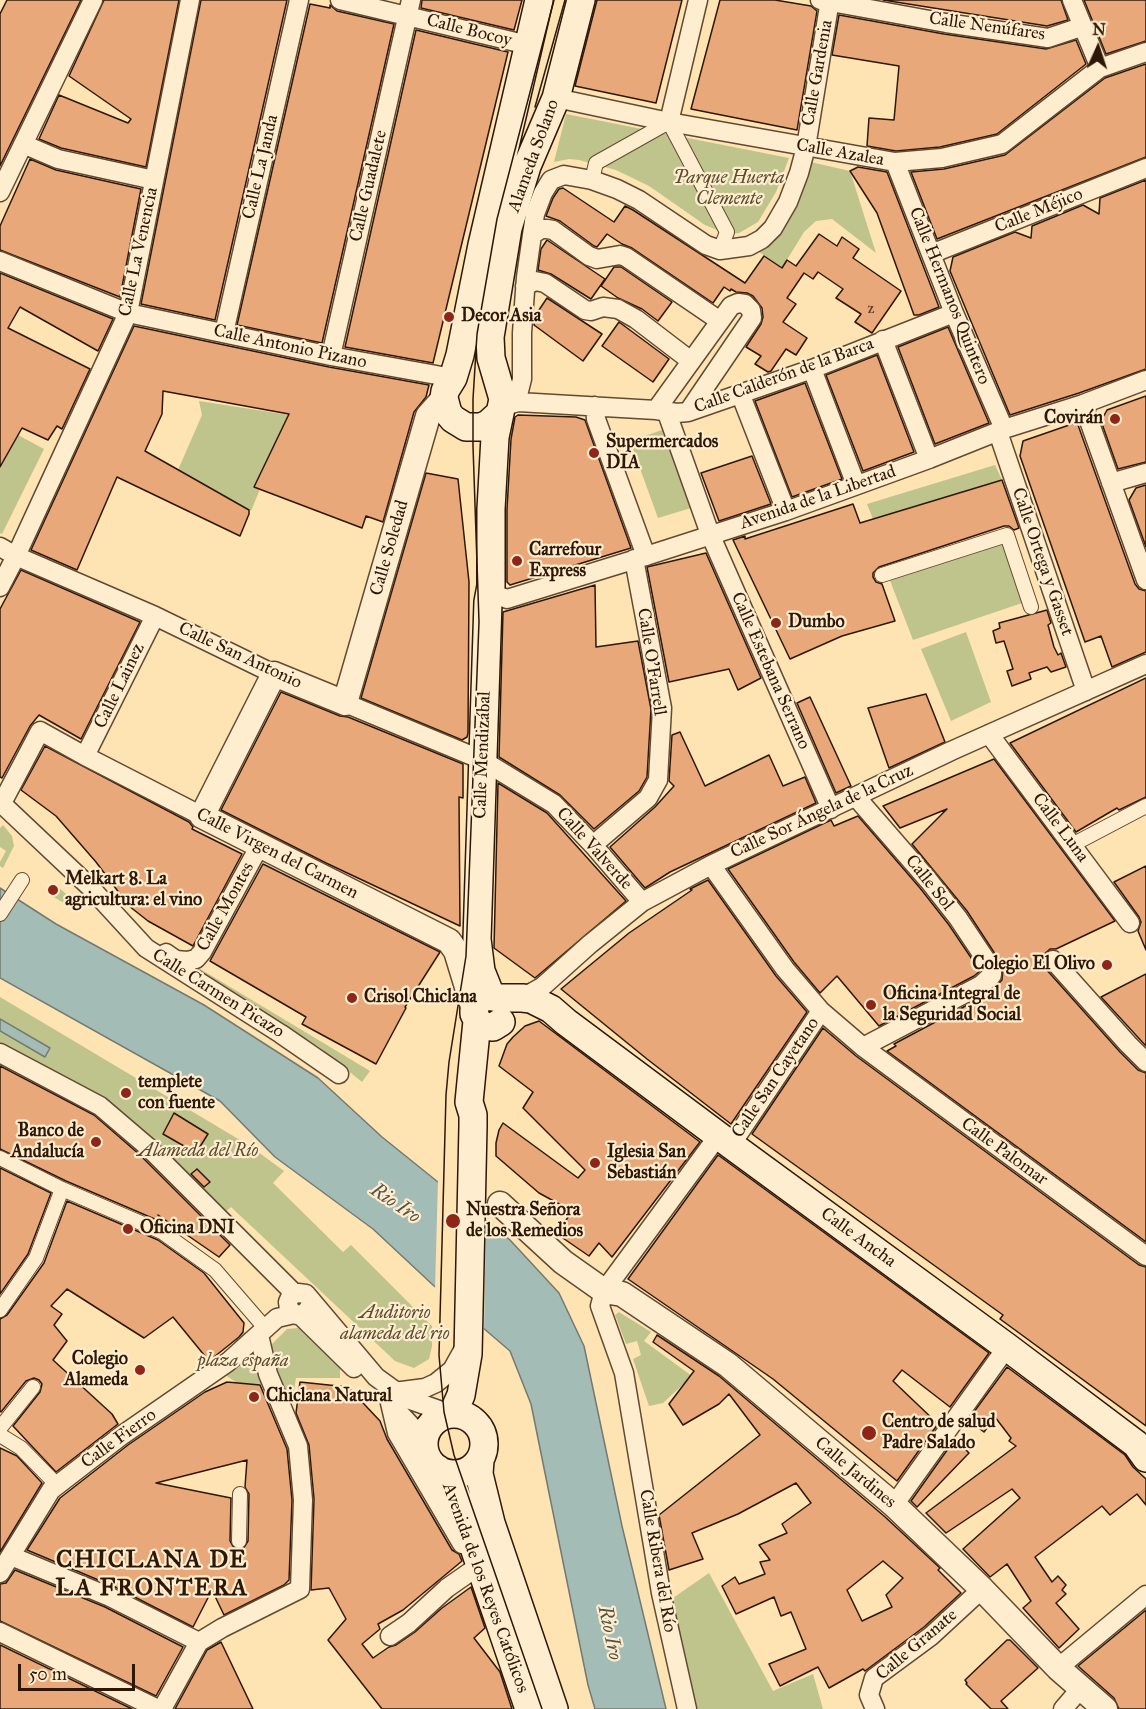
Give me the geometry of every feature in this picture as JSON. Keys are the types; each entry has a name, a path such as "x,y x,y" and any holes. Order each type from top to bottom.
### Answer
{"main road":[{"name":"Alameda Solano","path":"449,388 460,355 482,245 539,0"},
{"name":"Alameda Solano","path":"491,586 491,509 495,437 503,402 490,347 508,228 527,166 556,98 581,0"},
{"path":"475,369 489,374 503,402 488,424 481,427 466,427 459,424 448,413 449,388 460,373 475,369"},
{"name":"Calle Mendizábal","path":"491,586 488,602 477,939 481,971 496,1009"},
{"path":"451,1414 460,1395 465,1375 468,1342 473,1120 479,1103 480,1079 496,1009"},
{"name":"Calle Ancha","path":"496,1009 542,1012 558,1021 566,1022 1143,1446"},
{"path":"468,1342 474,1354 477,1415 481,1428 485,1444 480,1460 475,1466 460,1473 445,1473 428,1459 424,1444 425,1436 432,1423 438,1418 451,1414 469,1417 481,1428"},
{"name":"Avenida de los Reyes Católicos","path":"480,1460 481,1487 491,1523 555,1709"},
{"name":"Avenida de los Reyes Católicos","path":"438,1469 454,1489 477,1567 529,1709"}],"street":[{"path":"0,192 93,0"},
{"name":"Calle La Venencia","path":"0,587 128,313 190,0"},
{"name":"Calle La Janda","path":"224,333 298,0"},
{"name":"Calle Bocoy","path":"340,0 409,8 528,45"},
{"path":"503,402 518,395 522,379 525,286 532,235 535,214 550,180 564,175 592,180 639,200 706,245 720,250 727,232 669,122 698,0"},
{"name":"Calle Nenúfares","path":"827,0 946,23 1048,38 1081,27"},
{"name":"Calle Gardenia","path":"720,250 749,246 762,239 773,228 792,192 800,173 806,147 827,0"},
{"path":"1072,0 1081,27 1100,68"},
{"name":"Calle Guadalete","path":"331,356 409,8"},
{"name":"Calle Azalea","path":"556,98 669,122 895,162 942,158 1002,144 1100,68 1146,52"},
{"path":"592,180 596,163 669,122"},
{"path":"23,144 58,159 154,180"},
{"name":"Calle Hermanos Quintero","path":"895,162 1001,431"},
{"name":"Calle Méjico","path":"931,254 1146,168"},
{"path":"532,235 541,229 553,230 589,256 597,259 626,256 720,321"},
{"name":"Calle Antonio Pizano","path":"0,261 128,313 331,356 449,388"},
{"path":"525,286 535,281 545,283 585,310 603,307 618,309 636,319 691,361"},
{"path":"661,411 691,361 734,304 742,303 749,306 752,318 688,412"},
{"name":"Calle Calderón de la Barca","path":"503,402 688,412 812,369 954,313"},
{"path":"883,340 929,459"},
{"path":"812,369 856,485"},
{"name":"Avenida de la Libertad","path":"491,586 497,595 507,599 640,558 786,511 1146,380"},
{"name":"Calle Soledad","path":"345,704 428,416 449,388"},
{"path":"740,393 786,511"},
{"path":"1083,404 1145,571"},
{"name":"Calle O'Farrell","path":"593,845 648,798 658,780 662,708 640,558 596,419 595,406"},
{"name":"Calle Estebana Serrano","path":"661,411 710,534 831,809"},
{"name":"Calle Ortega y Gasset","path":"1001,431 1086,691"},
{"path":"1112,483 1146,473"},
{"path":"882,575 1007,535 1031,606"},
{"name":"Calle San Antonio","path":"0,547 155,616 274,674 482,760"},
{"name":"Calle Lainez","path":"85,756 155,616"},
{"name":"Calle Sor Ángela de la Cruz","path":"496,1009 542,987 590,944 642,903 711,865 989,734 1146,664"},
{"path":"202,816 274,674"},
{"name":"Calle Virgen del Carmen","path":"1,802 40,731 448,942 496,1009"},
{"name":"Calle Luna","path":"989,734 1130,923"},
{"name":"Calle Valverde","path":"482,760 554,804 593,845 642,903"},
{"name":"Calle Sol","path":"856,797 929,881 958,918 992,969 992,975 988,981 863,1047"},
{"name":"Calle Carmen Picazo","path":"1,802 90,886 146,948 339,1074"},
{"path":"1072,845 1146,806"},
{"name":"Calle Montes","path":"125,925 176,960 187,961 196,958 213,934 260,845"},
{"name":"Calle Palomar","path":"711,865 785,969 821,1011 863,1047 1146,1256"},
{"path":"0,914 21,880"},
{"path":"1053,960 1146,1062"},
{"name":"Calle San Cayetano","path":"604,1291 724,1140 821,1011"},
{"path":"0,1053 100,1106 148,1147 302,1297 376,1377 424,1444"},
{"path":"0,1158 62,1189 162,1232 215,1270 262,1332 268,1374 298,1446 303,1500 300,1589 199,1642 160,1709 0,1632"},
{"path":"0,1310 36,1258 62,1189"},
{"name":"Calle Jardines","path":"500,1204 563,1262 604,1291 622,1294 728,1365 894,1505 982,1589 1058,1668 1105,1709"},
{"name":"Calle Ribera del Río","path":"604,1291 600,1306 624,1372 661,1593 687,1709"},
{"path":"297,1315 309,1311 302,1297"},
{"path":"297,1315 392,1397 451,1414"},
{"name":"Calle Fierro","path":"0,1573 51,1490 121,1436 228,1362 277,1318 297,1315"},
{"path":"392,1397 425,1388 445,1378 468,1342"},
{"path":"894,1505 1007,1347"},
{"path":"0,1428 33,1387"},
{"path":"390,1636 410,1623 447,1588 477,1567 398,1433 392,1397"},
{"path":"0,1435 21,1448 57,1485"},
{"path":"239,1541 240,1494"},
{"path":"11,1556 110,1597 199,1642"},
{"name":"Calle Granate","path":"875,1709 869,1695 874,1678 931,1636 982,1589"},
{"path":"1058,1668 1146,1594"},
{"path":"1063,1709 1081,1688"}],"green space":[{"name":"Parque Huerta Clemente","path":"566,114 789,158 776,192 758,222 739,233 727,234 705,225 649,186 616,170 579,160 554,162"},
{"path":"806,161 850,171 876,253 832,219 816,221 804,232 782,268 759,252 772,235"},
{"path":"199,401 315,419 280,432 254,487 260,489 251,511 178,470 202,415"},
{"path":"662,430 691,508 658,518 630,441"},
{"path":"18,435 44,449 2,534 0,533 0,461"},
{"path":"995,465 1002,480 873,519 867,504"},
{"path":"1005,540 1025,602 913,640 889,578"},
{"path":"966,632 991,702 951,721 921,649"},
{"path":"3,825 12,836 14,846 3,868 0,862 6,851 0,847 0,828"},
{"path":"53,883 82,907 79,912 47,893"},
{"path":"197,967 370,1071 362,1082 319,1047 195,971"},
{"path":"0,997 250,1146 284,1171 273,1183 343,1252 351,1245 432,1326 432,1346 429,1359 414,1368 395,1361 231,1207 221,1216 100,1106 0,1053"},
{"path":"619,1312 651,1332 644,1341 692,1376 663,1403 649,1406 633,1359 641,1355 637,1341 626,1344 615,1315"},
{"path":"298,1328 340,1369 340,1378 296,1378 291,1409 270,1356 271,1345 287,1329"},
{"name":"plaza españa","path":"243,1332 259,1335 266,1385 237,1383 214,1367"},
{"path":"709,1573 773,1691 813,1674 823,1709 694,1709 670,1600"}],"water":[{"name":"Rio Iro","path":"0,888 56,924 204,1005 318,1078 382,1137 510,1240 559,1293 584,1346 622,1526 666,1709 595,1709 588,1685 531,1404 510,1351 433,1285 373,1229 275,1157 220,1101 0,978"},
{"path":"0,1019 50,1048 45,1057 0,1031"}],"pier":[{"path":"438,1179 486,1217 484,1333 435,1290"}],"building":[{"path":"7,0 81,0 0,166 0,14"},
{"path":"104,0 179,0 146,167 61,148 39,139 59,95 128,123 131,119 69,76"},
{"path":"201,0 287,0 215,320 141,304"},
{"path":"422,0 522,0 514,30 421,8"},
{"path":"597,0 682,0 656,103 575,86"},
{"path":"720,0 775,0 811,6 817,11 797,130 691,109"},
{"path":"883,0 1061,0 1068,20 1047,26"},
{"path":"1084,0 1146,0 1146,41 1106,54"},
{"path":"310,4 330,8 330,5 337,11 394,24 322,343 237,325"},
{"path":"839,15 1046,49 1076,40 1086,64 997,134 940,147 896,151 867,146 869,118 894,120 899,66 832,55"},
{"path":"416,30 508,52 433,363 345,347"},
{"path":"1146,64 1146,157 937,239 911,172 944,169 1005,155 1105,78"},
{"path":"30,159 56,170 141,189 120,297 0,250 0,226"},
{"path":"858,167 887,172 939,307 914,315 877,213 850,171"},
{"path":"1146,180 1146,369 1010,415 950,271 953,257 1015,232 1031,238 1032,226 1083,205 1099,214 1100,198"},
{"path":"563,188 614,222 625,206 633,210 745,283 764,256 782,268 787,260 796,266 819,234 837,246 842,237 859,249 853,258 901,291 872,333 855,322 861,314 836,298 843,289 818,272 813,279 804,273 787,298 796,304 783,322 807,338 796,355 786,349 768,372 755,364 761,356 746,347 763,317 762,308 753,296 731,289 730,291 724,287 713,303 632,248 607,234 597,247 594,246 560,221 546,216 553,198 559,189"},
{"path":"547,240 605,279 591,299 551,274 538,270 541,249"},
{"path":"614,267 621,267 672,302 658,321 642,309 618,298 601,286"},
{"path":"0,273 113,319 98,351 20,307 8,328 90,369 62,429 57,426 48,440 22,428 0,467"},
{"path":"547,298 602,334 583,361 534,325 535,316"},
{"path":"619,322 669,359 653,382 602,346"},
{"path":"134,326 329,367 429,385 426,397 414,412 383,522 366,516 362,528 254,487 289,414 163,391 162,414 145,451 249,510 240,536 117,477 77,570 31,550"},
{"path":"948,327 989,423 935,444 898,347"},
{"path":"877,355 914,452 863,471 826,375"},
{"path":"805,383 842,479 792,497 755,401"},
{"path":"1146,396 1146,462 1118,469 1101,421 1107,410"},
{"path":"518,415 576,417 585,420 631,548 510,585 507,582 507,509 511,439 515,417"},
{"path":"1075,423 1078,425 1135,584 1139,589 1146,591 1146,652 1112,667 1101,636 1085,642 1020,456 1023,441"},
{"path":"752,456 771,504 719,521 701,473"},
{"path":"426,473 458,479 469,582 468,733 467,737 462,740 361,698"},
{"path":"1002,480 1019,528 1014,530 1009,526 1004,526 879,567 873,573 873,577 876,582 882,584 895,621 842,636 790,659 733,540 745,536 745,539 853,504 860,523"},
{"path":"1146,485 1146,547 1129,500 1136,488"},
{"path":"706,553 761,678 738,690 729,669 669,682 647,567"},
{"path":"21,570 140,622 81,739 39,715 30,726 2,778 0,777 0,609"},
{"path":"595,585 596,647 638,641 651,709 647,777 639,791 594,829 560,795 499,757 503,612"},
{"path":"1047,610 1051,623 1048,625 1054,647 1058,655 1061,653 1066,667 1051,672 1047,667 1029,673 1031,679 1012,686 1007,671 1013,669 1004,641 996,643 993,631 1000,628 999,623"},
{"path":"1146,678 1146,797 1119,810 1117,808 1076,832 1010,743"},
{"path":"281,692 463,764 463,798 459,797 460,926 326,863 221,810"},
{"path":"926,694 945,742 889,768 868,708"},
{"path":"810,697 851,786 836,793 797,703"},
{"path":"680,732 705,786 769,755 783,786 805,777 816,803 670,872 645,888 610,847 655,807 674,786 669,781 672,735"},
{"path":"45,746 189,822 192,829 242,854 193,946 148,921 129,906 96,862 56,816 21,790"},
{"path":"994,759 1115,921 1056,949 1050,949 1041,957 1045,968 1120,1052 1138,1070 1146,1073 1146,1242 887,1051 896,1046 894,1044 988,994 1002,980 1003,969 967,911 912,844 947,809 900,828 883,806"},
{"path":"498,783 547,813 626,901 535,978 494,948"},
{"path":"858,816 920,888 949,925 980,971 879,1026 837,976 820,993 794,962 728,869 831,820 834,826"},
{"path":"263,864 440,952 405,1007 376,1064 302,1024 306,1017 210,961"},
{"path":"1146,866 1146,950 1138,931 1141,922 1139,917 1114,882"},
{"path":"708,880 776,976 807,1012 731,1124 561,989 629,933 692,890 690,889"},
{"path":"1146,974 1146,1046 1101,997"},
{"path":"539,1021 700,1142 612,1257 599,1243 589,1256 557,1234 572,1211 539,1193 496,1156 496,1143 503,1123 578,1178 585,1170 523,1108 533,1092 499,1066 507,1044 513,1037 525,1026"},
{"path":"823,1028 856,1056 1139,1265 1146,1267 1146,1426 1000,1319 1003,1315 752,1134"},
{"path":"0,1066 94,1115 140,1155 230,1245 219,1257 158,1215 164,1223 66,1181 0,1149"},
{"path":"174,1113 208,1134 196,1153 163,1134"},
{"path":"718,1155 989,1353 950,1407 902,1370 893,1381 938,1424 897,1481 773,1379 628,1279"},
{"path":"0,1168 51,1193 28,1254 0,1294"},
{"path":"197,1169 210,1182 204,1187 191,1174"},
{"path":"67,1201 158,1240 204,1273 244,1323 243,1332 239,1337 209,1361 173,1317 144,1338 67,1289 51,1306 62,1314 54,1325 67,1341 53,1360 112,1414 118,1424 56,1472 13,1426 40,1392 42,1384 39,1380 34,1378 26,1381 0,1411 0,1319 7,1315 44,1263"},
{"path":"657,1335 719,1376 884,1516 940,1568 938,1570 961,1593 924,1627 865,1671 863,1669 829,1688 818,1667 780,1686 769,1664 806,1649 791,1612 781,1616 774,1597 736,1614 722,1586 735,1577 739,1584 765,1574 760,1562 770,1560 759,1545 787,1533 782,1524 811,1503 796,1483 738,1514 692,1533 703,1559 669,1570 659,1515 760,1435 729,1394 719,1404 683,1425 669,1404 694,1371 653,1342","holes":["883,1561 903,1578 886,1595 892,1607 862,1621 847,1590"]},
{"path":"1007,1367 1125,1455 1133,1467 1146,1479 1146,1505 1137,1494 1110,1515 1102,1506 1035,1557 1052,1582 1058,1576 1066,1585 1062,1590 1066,1594 1056,1603 1079,1629 1059,1648 1023,1608 1031,1601 1007,1564 990,1577 963,1549 1020,1498 1012,1489 946,1533 926,1513 1016,1446 1009,1441 1011,1438 995,1417 984,1432 968,1420"},
{"path":"227,1382 260,1385 287,1449 292,1500 289,1580 284,1585 224,1615 212,1590 193,1627 115,1587 27,1550 60,1498 128,1445 205,1392","holes":["247,1460 245,1487 249,1494 248,1541 243,1549 234,1548 230,1541 231,1498 156,1483"]},
{"path":"300,1382 348,1387 380,1421 387,1439 452,1550 459,1554 462,1561 403,1610 378,1624 380,1629 362,1644 373,1658 415,1632 471,1587 485,1628 474,1638 500,1672 512,1709 382,1709 328,1640 346,1619 329,1588 311,1590 314,1499 309,1445 296,1413"},
{"path":"955,1439 969,1453 917,1507 911,1501"},
{"path":"0,1448 17,1456 42,1483 0,1552"},
{"path":"15,1570 105,1607 183,1647 156,1696 0,1621 0,1584 6,1583"},
{"path":"1146,1610 1146,1709 1119,1709 1114,1698 1078,1666"},
{"path":"1007,1640 1010,1640 1038,1668 1001,1701 1008,1709 991,1709 966,1684 965,1680"},
{"path":"221,1642 253,1709 175,1709 207,1650"},
{"path":"0,1645 132,1709 0,1709"}],"tram line":[{"path":"542,1709 454,1455 444,1412 439,1355 446,1095 466,956 479,622 473,446 477,334 497,219 554,0"},
{"path":"535,107 565,0"}],"place":[{"name":"Decor Asia","path":"449,317"},
{"name":"Covirán","path":"1115,419"},
{"name":"Supermercados DIA","path":"594,453"},
{"name":"Carrefour Express","path":"517,561"},
{"name":"Dumbo","path":"776,623"},
{"name":"Melkart 8. La agricultura: el vino","path":"53,890"},
{"name":"Colegio El Olivo","path":"1107,965"},
{"name":"Crisol Chiclana","path":"352,998"},
{"name":"Oficina Integral de la Seguridad Social","path":"871,1005"},
{"name":"templete con fuente","path":"126,1093"},
{"name":"Banco de Andalucía","path":"96,1142"},
{"name":"Iglesia San Sebastián","path":"595,1163"},
{"name":"Nuestra Señora de los Remedios","path":"453,1221"},
{"name":"Oficina DNI","path":"128,1229"},
{"name":"Colegio Alameda","path":"140,1370"},
{"name":"Chiclana Natural","path":"254,1397"},
{"name":"Centro de salud Padre Salado","path":"869,1433"}],"district":[{"name":"CHICLANA DE LA FRONTERA","path":"152,1575"}],"park label":[{"name":"Alameda del Río","path":"198,1152"},
{"name":"Auditorio alameda del rio","path":"395,1324"}]}
